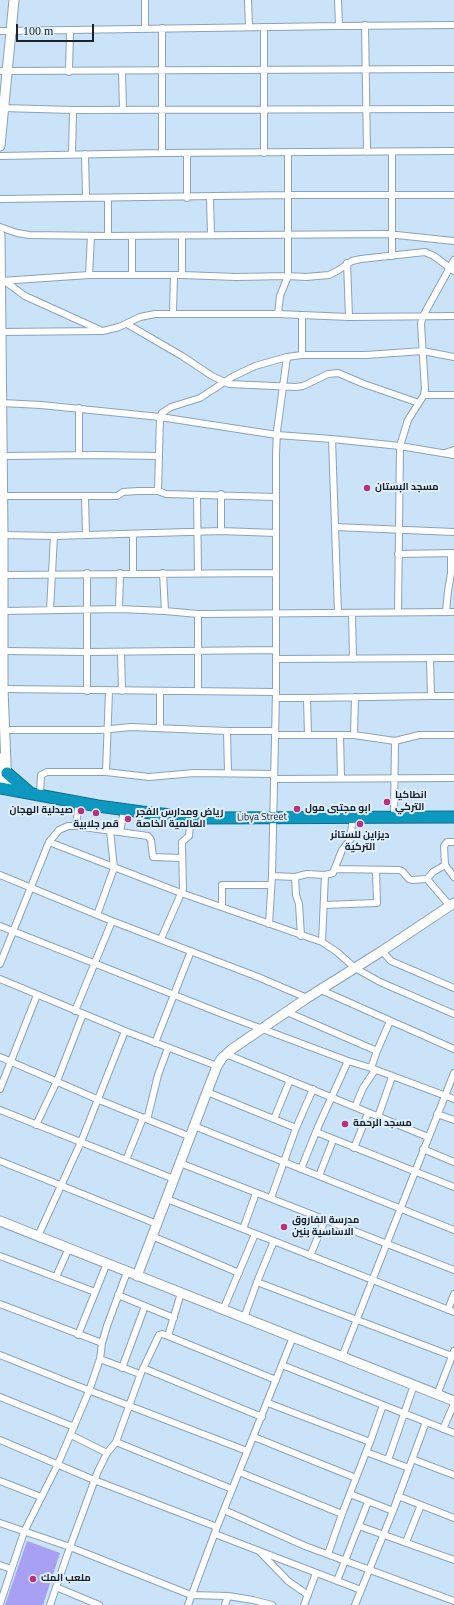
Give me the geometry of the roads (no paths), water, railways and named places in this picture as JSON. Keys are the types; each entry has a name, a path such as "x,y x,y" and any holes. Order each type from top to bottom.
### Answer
{"highway":[{"path":"2,779 35,794"},
{"name":"Libya Street","path":"2,779 35,794 124,810 191,817 454,817"}],"street":[{"path":"0,146 4,71 11,31 14,0"},
{"path":"145,0 145,29"},
{"path":"248,0 249,27"},
{"path":"338,0 339,26"},
{"path":"0,31 365,25 454,26"},
{"path":"365,25 367,152"},
{"path":"264,27 264,153"},
{"path":"162,28 162,153"},
{"path":"69,72 70,30"},
{"path":"4,71 69,72 162,70 454,69"},
{"path":"122,71 123,110"},
{"path":"1,108 73,110 454,108"},
{"path":"72,154 73,110"},
{"path":"0,156 162,153 454,151"},
{"path":"392,152 392,256"},
{"path":"187,153 187,198"},
{"path":"278,314 280,296 288,276 288,153"},
{"path":"85,154 86,198"},
{"path":"0,199 187,198 288,195 454,195"},
{"path":"210,197 211,235"},
{"path":"108,198 108,236"},
{"path":"0,227 17,233 29,235 182,236 392,234 454,241"},
{"path":"0,235 2,285 1,332 4,611 4,739 2,743 2,779"},
{"path":"89,275 91,236"},
{"path":"132,236 132,275"},
{"path":"182,236 182,275"},
{"path":"2,285 89,275 306,277 329,275 356,260 426,252 434,256 452,270"},
{"path":"398,612 400,446 408,420 419,404 426,389 421,324 423,316 452,270 454,260"},
{"path":"347,264 349,317"},
{"path":"173,313 174,275"},
{"path":"2,285 78,321 103,331"},
{"path":"1,332 103,331 126,324 140,317 173,313 278,314 349,317 454,316"},
{"path":"302,316 302,355"},
{"path":"126,324 224,382 238,385 303,386 325,375 338,373 419,404"},
{"path":"158,491 160,417 166,410 200,398 224,382 255,366 302,355 366,355 423,351 454,357"},
{"path":"269,924 272,885 276,695 277,435 282,386 287,358"},
{"path":"424,395 454,395"},
{"path":"2,403 41,404 160,417 277,435 400,446 454,455"},
{"path":"78,455 79,408"},
{"path":"332,439 338,613"},
{"path":"445,453 454,450"},
{"path":"3,456 158,456"},
{"path":"3,496 117,496 124,492 158,491 164,494 221,494 276,497"},
{"path":"197,494 198,573"},
{"path":"221,494 221,531"},
{"path":"85,496 86,535"},
{"path":"336,527 454,532"},
{"path":"3,535 54,536 221,531 276,533"},
{"path":"133,534 133,573"},
{"path":"50,610 54,536"},
{"path":"398,554 453,554 452,573 448,591 446,612"},
{"path":"3,575 87,573 276,573"},
{"path":"87,573 87,691"},
{"path":"119,609 120,573"},
{"path":"163,573 165,611"},
{"path":"4,611 119,609 198,614 454,612"},
{"path":"352,613 353,659"},
{"path":"198,614 198,691"},
{"path":"4,651 121,652 276,650"},
{"path":"121,652 122,691"},
{"path":"276,659 454,658"},
{"path":"430,659 430,696"},
{"path":"3,690 198,691 307,698 454,696"},
{"path":"106,772 109,691"},
{"path":"160,691 160,728"},
{"path":"354,735 355,697"},
{"path":"307,698 308,735"},
{"path":"4,730 108,730 132,727 308,735 354,735 395,741 419,735 454,734"},
{"path":"226,731 228,772"},
{"path":"340,735 341,778"},
{"path":"394,816 395,741"},
{"path":"35,794 41,775 44,772 106,772 149,776 228,772 274,776 341,778 454,778"},
{"path":"76,826 79,802"},
{"path":"120,832 124,810"},
{"path":"161,939 181,893 183,884 182,842 189,836 191,817"},
{"path":"272,876 295,877 307,874 325,875 333,873 336,869 340,853 350,840 353,817"},
{"path":"0,964 49,842 55,834 63,828 68,826 76,826 150,837 153,857 182,858"},
{"path":"97,914 114,868 110,830"},
{"path":"49,842 181,893 301,936 322,942 337,952 355,968 380,982 454,1014"},
{"path":"454,842 447,842 444,844 445,865 454,877"},
{"path":"336,869 399,870 402,871 410,880 427,879 433,872 445,865"},
{"path":"324,905 377,903 376,870"},
{"path":"0,875 112,921 258,977 307,998"},
{"path":"322,942 325,875"},
{"path":"295,877 301,936"},
{"path":"137,1276 217,1066 226,1054 263,1028 452,904 427,879"},
{"path":"222,907 222,885 272,885"},
{"path":"75,1011 112,921"},
{"path":"0,926 174,995 348,1061 454,1099"},
{"path":"382,951 391,961 454,988"},
{"path":"155,1043 191,952"},
{"path":"0,979 75,1011 217,1066"},
{"path":"321,990 454,1049"},
{"path":"0,1089 37,995"},
{"path":"287,1012 377,1051"},
{"path":"36,1125 57,1081 83,1014"},
{"path":"355,1107 373,1069 377,1051 390,1021"},
{"path":"38,1236 99,1100 125,1031"},
{"path":"126,1160 143,1118 148,1116 158,1075 168,1048"},
{"path":"226,1054 313,1089 331,1098 428,1136"},
{"path":"0,1057 99,1100 190,1137"},
{"path":"301,1169 348,1061"},
{"path":"342,1357 454,1073"},
{"path":"378,1116 392,1077"},
{"path":"274,1119 290,1080"},
{"path":"271,1198 296,1128 313,1089"},
{"path":"207,1092 296,1128"},
{"path":"0,1110 174,1179"},
{"path":"354,1148 368,1113"},
{"path":"437,1114 454,1120"},
{"path":"194,1126 454,1230"},
{"path":"316,1132 454,1187"},
{"path":"319,1176 333,1140"},
{"path":"423,1149 454,1162"},
{"path":"0,1163 157,1224"},
{"path":"180,1163 454,1270"},
{"path":"243,1229 256,1193"},
{"path":"167,1199 451,1311 454,1294"},
{"path":"310,1256 325,1220"},
{"path":"0,1221 437,1395 454,1403 443,1429"},
{"path":"223,1310 255,1234"},
{"path":"152,1236 239,1273"},
{"path":"244,1318 274,1241"},
{"path":"56,1277 69,1248"},
{"path":"0,1256 95,1292"},
{"path":"78,1335 107,1264"},
{"path":"0,1604 24,1532 58,1464 89,1391 100,1359 106,1326 127,1272"},
{"path":"257,1282 453,1354 437,1395"},
{"path":"168,1336 181,1293"},
{"path":"118,1295 174,1318"},
{"path":"0,1304 102,1343"},
{"path":"122,1368 145,1306"},
{"path":"50,1605 100,1465 116,1442 140,1374 159,1335 162,1334 168,1336 276,1380"},
{"path":"188,1605 214,1534 294,1337"},
{"path":"0,1355 89,1391 247,1451"},
{"path":"100,1359 140,1374"},
{"path":"282,1364 454,1433"},
{"path":"143,1368 262,1417"},
{"path":"388,1460 414,1385"},
{"path":"0,1397 74,1427"},
{"path":"268,1403 370,1442"},
{"path":"328,1554 384,1405"},
{"path":"356,1605 426,1422"},
{"path":"70,1435 107,1453"},
{"path":"254,1436 356,1478"},
{"path":"0,1440 94,1480 217,1527"},
{"path":"116,1442 232,1489"},
{"path":"366,1452 409,1468"},
{"path":"412,1459 454,1475"},
{"path":"239,1472 342,1514"},
{"path":"0,1481 41,1497"},
{"path":"350,1494 393,1511"},
{"path":"398,1496 454,1518"},
{"path":"337,1581 368,1502"},
{"path":"406,1542 421,1505"},
{"path":"224,1510 305,1546 454,1601"},
{"path":"0,1523 70,1547 191,1595 228,1596 272,1605"},
{"path":"359,1526 454,1560"},
{"path":"214,1534 361,1590"},
{"path":"258,1551 288,1581 308,1595"},
{"path":"0,1565 11,1569"},
{"path":"304,1605 316,1573"},
{"path":"56,1587 99,1605"},
{"path":"225,1605 228,1596"}],"place":[{"name":"مسجد البستان","path":"367,488"},
{"name":"انطاكيا التركي","path":"387,802"},
{"name":"ابو مجتبى مول","path":"297,809"},
{"name":"صيدلية الهجان","path":"81,811"},
{"name":"قمر جلابية","path":"96,813"},
{"name":"رياض ومدارس الفجر العالمية الخاصة","path":"128,819"},
{"name":"ديزاين للستائر التركية","path":"360,824"},
{"name":"مسجد الرحمة","path":"345,1124"},
{"name":"مدرسة الفاروق الاساسية بنين","path":"284,1227"},
{"name":"ملعب المك","path":"33,1579"}]}
